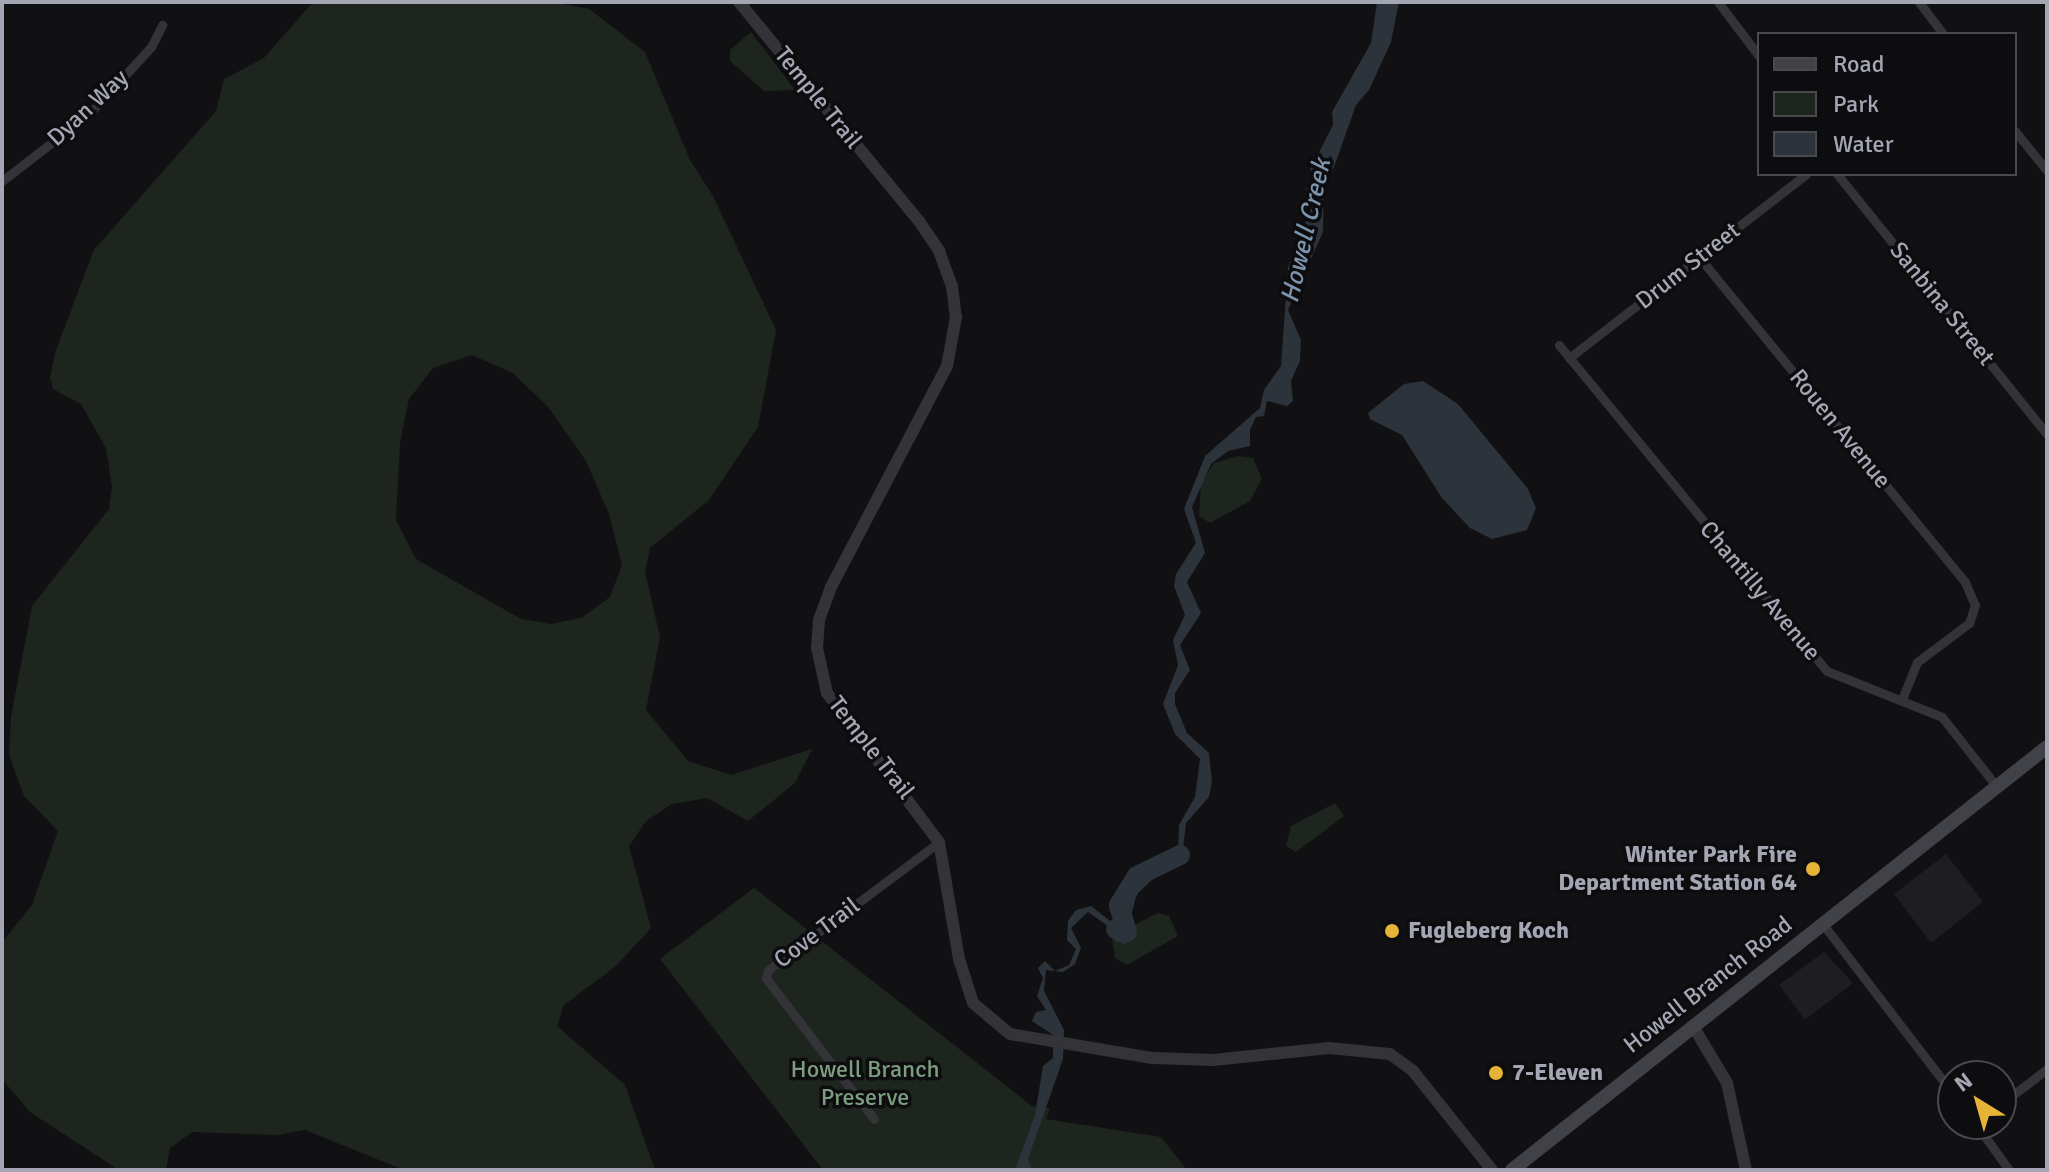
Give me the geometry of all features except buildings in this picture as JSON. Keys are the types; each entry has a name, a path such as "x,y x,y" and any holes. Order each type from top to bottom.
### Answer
{"main road":[{"name":"Howell Branch Road","path":"1512,1170 2047,747"}],"street":[{"name":"Temple Trail","path":"739,2 926,230 952,286 955,325 947,366 831,587 819,620 817,648 827,693 939,842 959,959 973,1003 1002,1031 1068,1045 1175,1060 1329,1048 1390,1054 1413,1071 1492,1170"},
{"path":"1718,2 1757,53"},
{"path":"1919,2 1942,32"},
{"name":"Dyan Way","path":"2,181 90,113 151,47 162,25"},
{"path":"2017,134 2047,171"},
{"name":"Drum Street","path":"1569,358 1803,176"},
{"name":"Sanbina Street","path":"1839,176 2047,434"},
{"name":"Rouen Avenue","path":"1699,257 1965,582 1975,605 1969,623 1917,662 1902,699"},
{"name":"Chantilly Avenue","path":"1559,345 1820,664 1851,683 1902,699 1942,717 1997,787"},
{"name":"Cove Trail","path":"874,1119 766,978 768,970 939,842"},
{"path":"1822,923 1937,1073"},
{"path":"1693,1026 1727,1083 1746,1170"},
{"path":"2017,1092 2047,1069"},
{"path":"1987,1140 2009,1170"}],"shaded area":[{"path":"1946,854 1983,902 1931,943 1894,894"},
{"path":"1824,952 1853,983 1805,1020 1779,985"}],"green space":[{"path":"313,2 553,2 589,9 645,52 690,160 713,196 776,330 758,427 709,500 650,548 645,572 660,637 646,710 688,761 731,775 812,749 795,783 748,821 707,798 672,804 646,821 629,846 651,928 616,966 564,1005 557,1026 625,1085 655,1170 404,1170 305,1130 277,1135 192,1132 170,1148 166,1170 119,1170 30,1112 2,1079 2,942 32,905 58,831 24,796 9,755 11,717 32,606 109,509 112,487 106,448 81,404 53,389 50,377 56,350 94,250 216,111 224,79 264,58","holes":["472,355 513,373 549,408 586,461 609,514 622,565 610,597 581,618 551,624 521,619 416,559 396,520 400,442 409,399 433,368"]},
{"path":"751,32 795,90 764,91 730,61 730,50"},
{"path":"1238,456 1253,458 1262,479 1250,501 1210,523 1199,516 1201,483 1214,463"},
{"path":"1335,803 1344,816 1296,852 1286,846 1291,826"},
{"name":"Howell Branch Preserve","path":"754,888 1032,1106 1050,1108 1046,1119 1161,1137 1187,1170 823,1170 660,959"},
{"path":"1158,913 1169,916 1178,936 1127,965 1115,958 1112,938 1120,943 1131,938 1132,926"}],"water":[{"path":"1377,2 1399,2 1391,42 1369,90 1356,105 1334,167 1324,181 1323,232 1288,310 1301,340 1300,361 1291,381 1293,401 1287,406 1267,401 1264,416 1256,417 1250,430 1250,446 1228,451 1211,464 1192,507 1205,553 1187,582 1201,613 1180,645 1190,670 1175,693 1175,704 1187,733 1209,753 1212,782 1209,797 1186,823 1182,857 1162,868 1159,863 1178,854 1179,825 1195,797 1200,759 1175,734 1163,704 1178,665 1173,640 1185,615 1174,586 1176,574 1196,543 1184,509 1205,456 1260,408 1264,390 1281,366 1288,267 1313,203 1306,189 1314,177 1310,170 1333,125 1332,112 1371,43"},
{"path":"1423,381 1458,404 1528,489 1536,508 1527,530 1492,539 1470,528 1442,498 1402,435 1370,419 1368,413 1404,384"},
{"path":"1091,906 1123,931 1122,923 1130,925 1131,938 1125,944 1115,941 1112,929 1088,912 1071,928 1081,948 1075,964 1063,972 1046,970 1044,991 1064,1030 1063,1059 1028,1159 1032,1170 1015,1170 1035,1115 1043,1066 1053,1058 1053,1035 1032,1021 1036,1012 1046,1010 1037,996 1043,978 1038,968 1045,961 1055,971 1069,965 1076,949 1067,940 1068,921 1076,910"}],"waterway":[{"name":"Howell Creek","path":"1116,929 1127,932 1119,905 1137,876 1180,855"},
{"path":"1126,926 1135,893 1162,867"}],"place":[{"name":"Winter Park Fire Department Station 64","path":"1813,869"},
{"name":"Fugleberg Koch","path":"1392,931"},
{"name":"7-Eleven","path":"1496,1073"}]}
